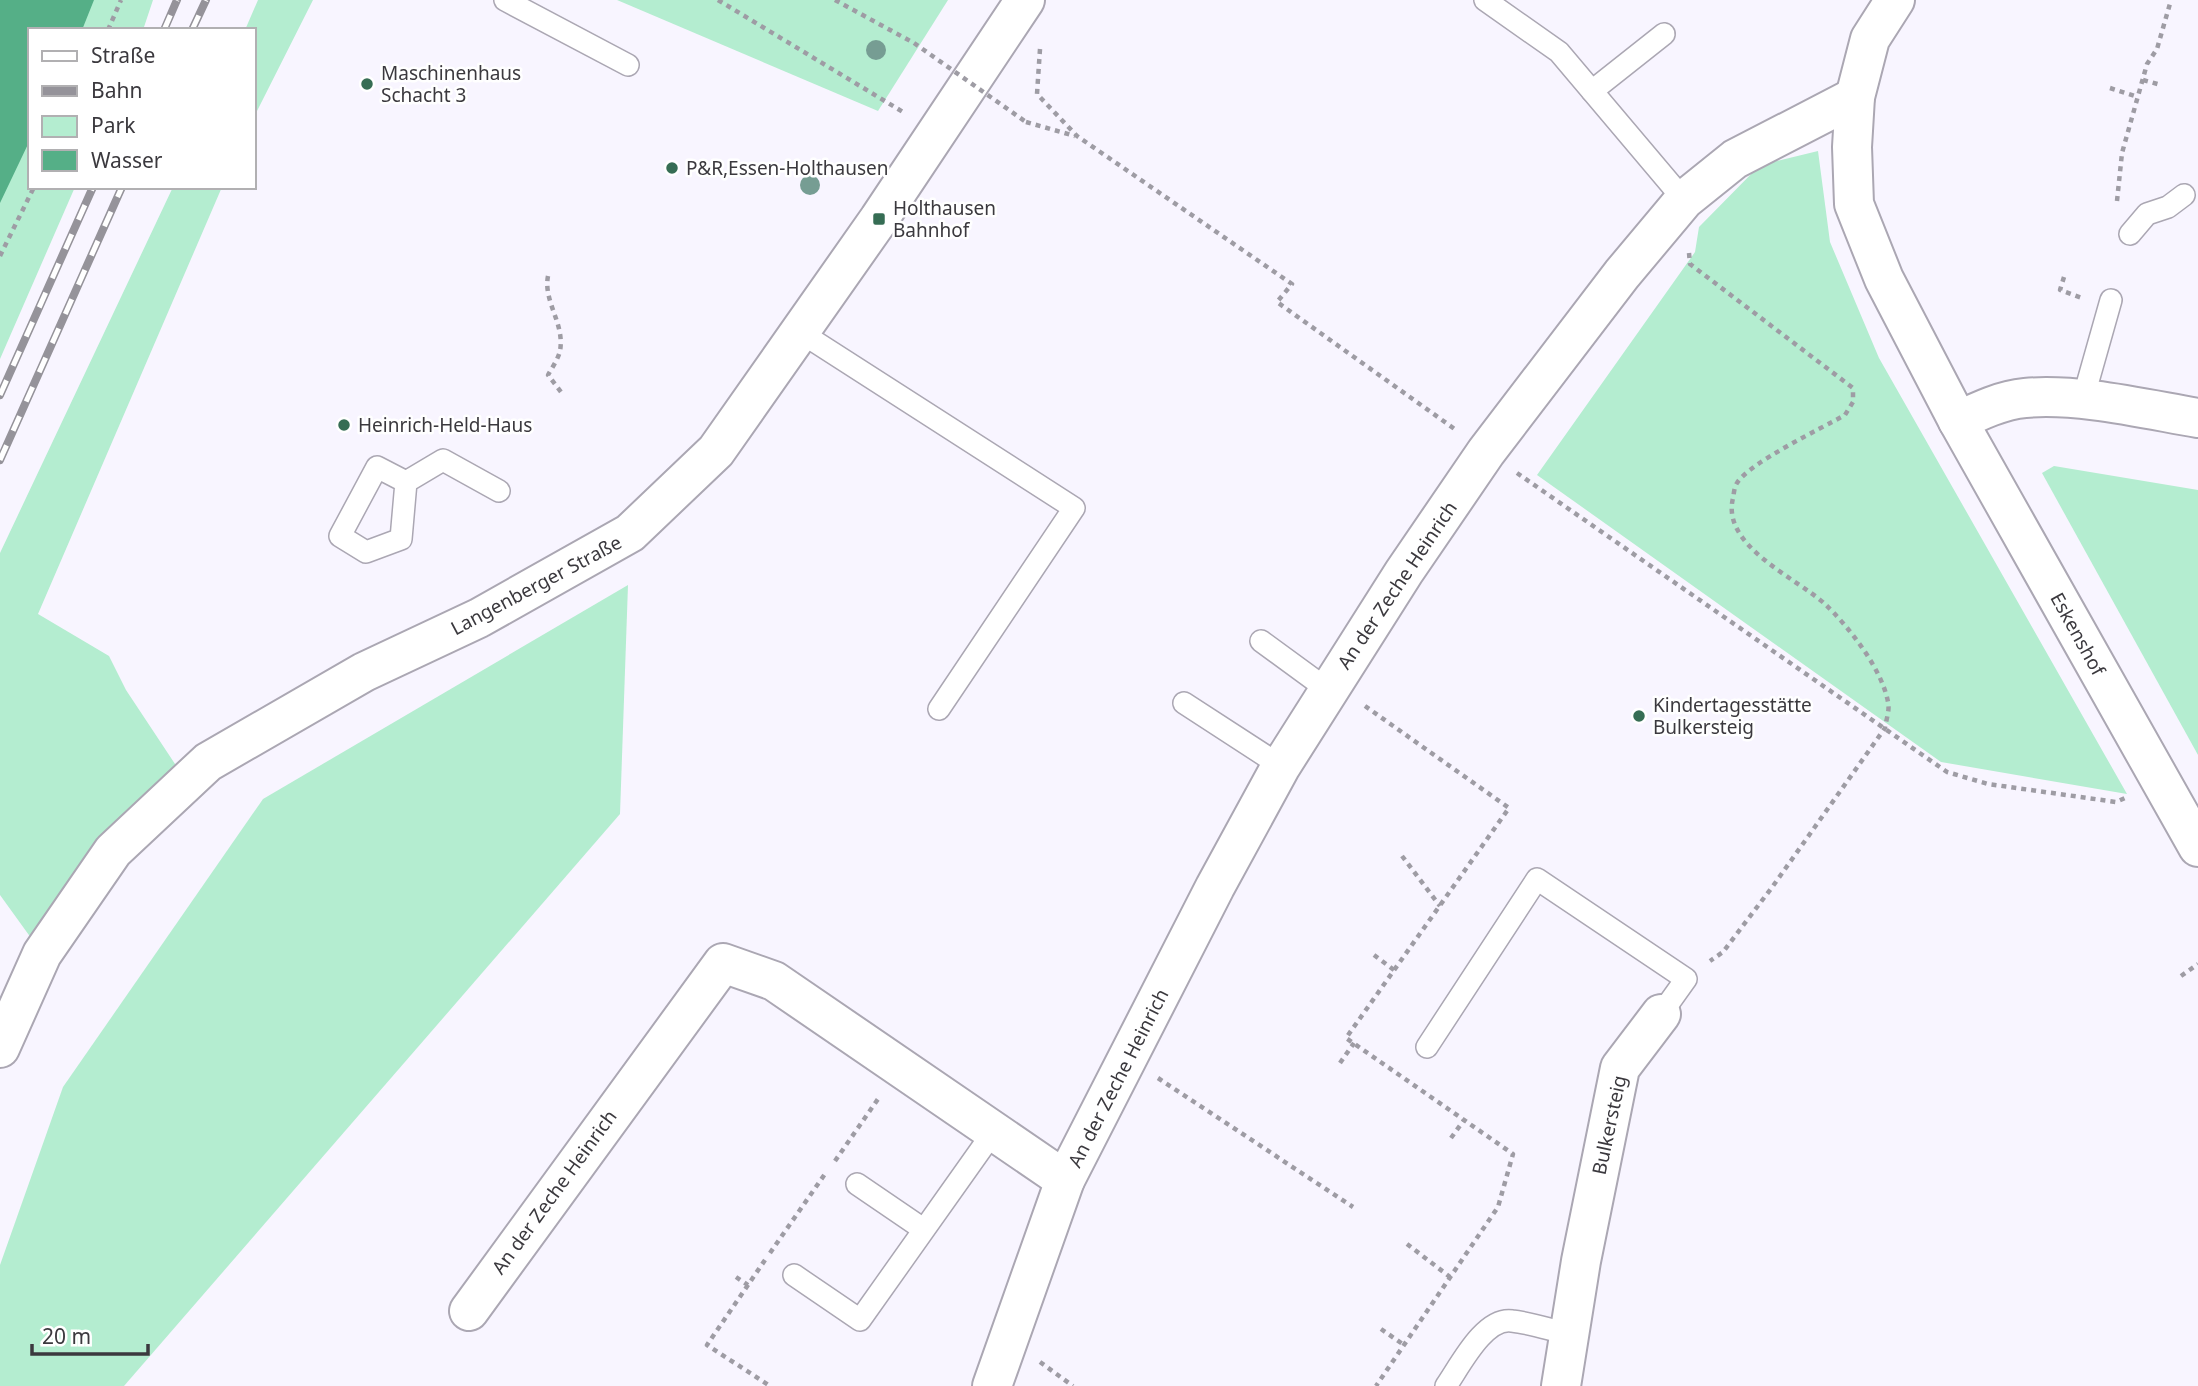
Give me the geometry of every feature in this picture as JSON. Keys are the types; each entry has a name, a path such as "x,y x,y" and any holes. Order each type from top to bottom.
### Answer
{"street":[{"name":"Langenberger Straße","path":"0,1048 42,954 113,851 208,762 364,672 479,618 630,533 716,451 1025,0"},
{"name":"Eskenshof","path":"1895,0 1870,39 1854,97 1854,204 1884,279 1958,421 2198,848"},
{"name":"An der Zeche Heinrich","path":"992,1386 1065,1180 1215,887 1280,766 1486,452 1622,274 1684,200 1735,159 1854,97"},
{"path":"1958,421 1986,408 2024,398 2082,399 2198,418"},
{"name":"An der Zeche Heinrich","path":"469,1311 723,963 774,981 1065,1180"},
{"name":"Bulkersteig","path":"1561,1386 1581,1261 1620,1068 1661,1014"}],"lane":[{"path":"505,0 628,65"},
{"path":"1485,0 1559,52 1684,200"},
{"path":"1591,91 1664,34"},
{"path":"2130,234 2147,214 2168,207 2183,195"},
{"path":"2082,399 2111,300"},
{"path":"800,332 1074,508 939,709"},
{"path":"406,482 443,460 499,491"},
{"path":"1261,641 1328,690"},
{"path":"1185,703 1280,766"},
{"path":"1427,1047 1537,879 1686,979"},
{"name":"Bulkersteig","path":"1661,1014 1686,979"},
{"path":"794,1275 860,1320 994,1131"},
{"path":"857,1184 923,1229"},
{"path":"1446,1386 1486,1329 1498,1321 1511,1321 1570,1334"}],"path":[{"path":"109,28 121,0"},
{"path":"718,0 937,132"},
{"path":"835,0 914,43 1026,122 1077,136"},
{"path":"2122,153 2147,64 2157,49 2171,0"},
{"path":"1039,45 1042,53 1037,94 1077,136 1292,284 1277,302 1486,452 1947,772 1988,784 2116,802 2161,783"},
{"path":"2143,80 2161,85"},
{"path":"2110,88 2138,97"},
{"path":"0,256 33,189"},
{"path":"1684,200 1690,264 1853,388 1853,402 1845,415 1757,465 1736,483 1730,511 1736,530 1757,553 1825,604 1853,634 1879,677 1889,704 1885,728 1773,886 1723,952 1686,979"},
{"path":"548,275 546,290 561,332 560,353 548,376 561,392"},
{"path":"1402,856 1440,906"},
{"path":"1374,955 1394,970"},
{"path":"2181,976 2198,964"},
{"path":"1340,1063 1354,1044"},
{"path":"1127,1059 1353,1207"},
{"path":"770,1386 707,1345 821,1175 901,1067"},
{"path":"1451,1138 1464,1120"},
{"path":"1407,1244 1450,1277"},
{"path":"736,1278 748,1285"},
{"path":"1381,1329 1404,1345"}],"green space":[{"path":"0,0 153,0 144,28 28,28 28,189 74,189 0,359"},
{"path":"258,0 313,0 256,113 256,28 246,28"},
{"path":"617,0 948,0 878,111"},
{"path":"1818,151 1830,242 1879,358 2127,794 1941,762 1537,475 1695,252 1699,227 1760,165"},
{"path":"172,189 221,189 38,614 109,656 126,690 179,770 39,949 0,895 0,553"},
{"path":"2054,466 2198,490 2198,755 2042,473"},
{"path":"628,585 620,814 124,1386 0,1386 0,1265 63,1087 263,799"}],"water":[{"path":"0,0 94,0 83,28 28,28 28,144 0,203"}],"railway":[{"path":"165,28 177,0"},
{"path":"193,28 206,0"},
{"path":"0,395 92,189"},
{"path":"0,460 121,189"}],"place":[{"name":"Maschinenhaus Schacht 3","path":"367,84"},
{"name":"P&R,Essen-Holthausen","path":"672,168"},
{"name":"Holthausen Bahnhof","path":"879,219"},
{"name":"Heinrich-Held-Haus","path":"344,425"},
{"name":"Kindertagesstätte Bulkersteig","path":"1639,716"}]}
